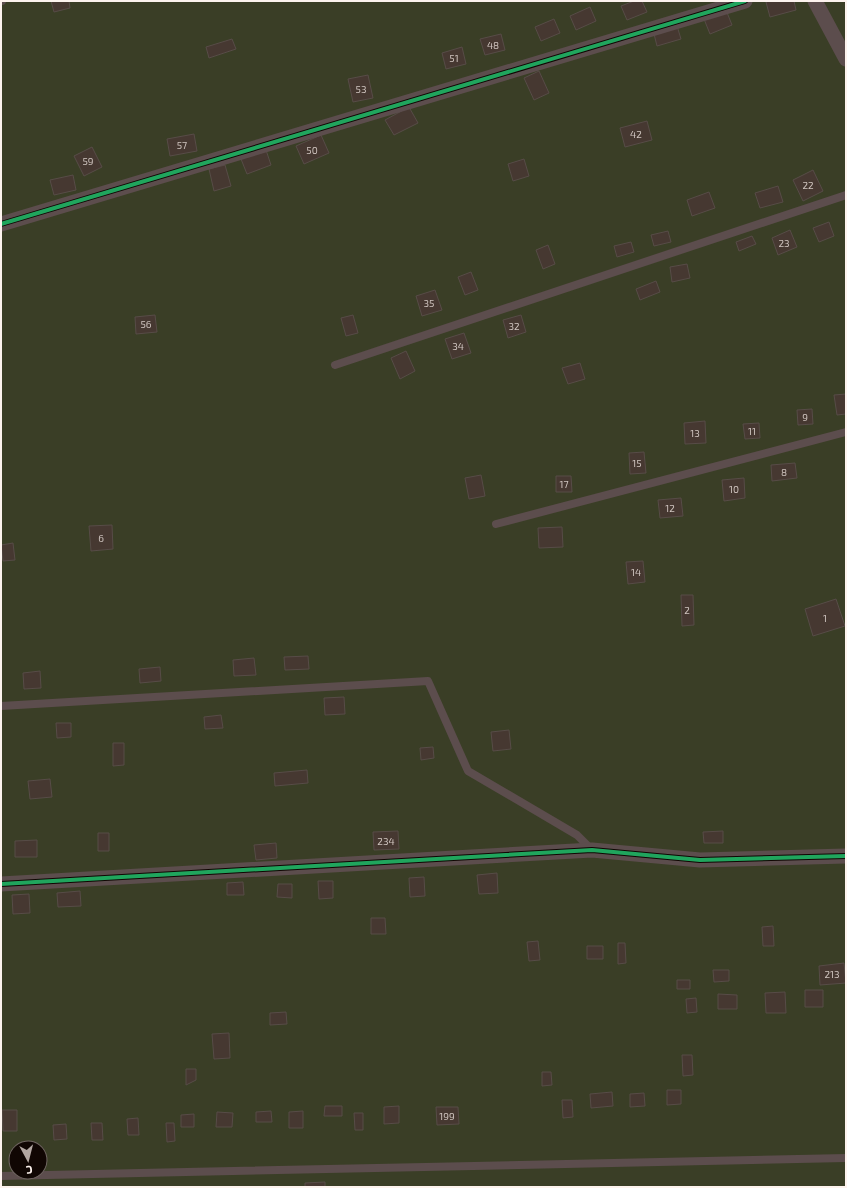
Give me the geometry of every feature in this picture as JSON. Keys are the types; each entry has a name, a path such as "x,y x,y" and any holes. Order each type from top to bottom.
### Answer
{"street":[{"path":"1,224 745,1"},
{"path":"815,1 846,59"},
{"path":"1,884 592,850 700,860 846,856"}],"lane":[{"path":"335,365 846,195"},
{"path":"496,524 846,432"},
{"path":"1,706 428,681 468,771 578,835 592,850"},
{"path":"1,1176 846,1158"}],"green space":[{"path":"1,1 844,1 846,5 846,1187 1,1187"}],"building":[{"path":"51,1 69,1 70,8 54,12"},
{"path":"634,1 642,1 647,12 627,20 621,6"},
{"path":"794,1 796,10 770,17 766,2"},
{"path":"590,7 596,21 576,30 570,16"},
{"path":"726,10 732,25 710,34 704,19"},
{"path":"554,19 560,33 541,41 535,27"},
{"path":"677,26 681,39 657,46 654,34"},
{"path":"501,34 505,50 485,55 480,39"},
{"path":"232,39 236,49 209,58 206,47"},
{"path":"462,47 466,64 446,69 442,53"},
{"path":"539,71 549,93 534,100 524,78"},
{"path":"368,75 373,98 353,102 348,79"},
{"path":"409,107 418,123 394,135 385,120"},
{"path":"647,121 652,140 625,147 620,128"},
{"path":"194,134 197,151 170,156 167,139"},
{"path":"321,135 329,153 304,164 296,146"},
{"path":"92,147 102,167 84,176 74,156"},
{"path":"266,150 271,165 247,174 241,159"},
{"path":"524,159 529,176 513,181 508,164"},
{"path":"225,165 231,186 214,191 209,169"},
{"path":"813,170 823,191 803,201 793,180"},
{"path":"73,175 76,190 54,195 50,180"},
{"path":"778,186 783,202 760,208 755,193"},
{"path":"709,192 715,208 692,216 687,200"},
{"path":"829,222 834,236 819,242 813,228"},
{"path":"790,230 797,247 778,255 772,238"},
{"path":"668,231 671,242 654,246 651,235"},
{"path":"752,236 756,244 739,251 736,242"},
{"path":"631,242 634,252 617,257 614,246"},
{"path":"548,245 555,264 543,269 536,250"},
{"path":"687,264 690,278 672,282 670,267"},
{"path":"471,272 478,290 465,295 458,277"},
{"path":"656,281 660,292 640,300 636,289"},
{"path":"435,290 442,310 422,316 416,296"},
{"path":"155,315 157,332 136,334 135,317"},
{"path":"353,315 358,333 346,336 341,318"},
{"path":"521,315 526,332 508,338 503,320"},
{"path":"464,333 471,353 452,359 445,339"},
{"path":"406,351 415,371 400,379 391,358"},
{"path":"580,363 585,379 568,384 562,368"},
{"path":"846,394 846,414 837,415 834,395"},
{"path":"812,409 813,424 798,425 797,410"},
{"path":"705,421 706,443 685,444 684,423"},
{"path":"759,423 760,438 745,439 743,424"},
{"path":"644,452 646,473 630,474 629,453"},
{"path":"795,463 797,478 772,481 771,465"},
{"path":"481,475 485,496 469,499 465,478"},
{"path":"556,476 571,476 572,492 556,492"},
{"path":"744,478 745,498 724,501 722,480"},
{"path":"681,498 683,516 660,518 658,500"},
{"path":"112,525 113,549 91,551 89,526"},
{"path":"562,527 563,547 539,548 538,528"},
{"path":"13,543 15,560 3,561 1,545"},
{"path":"643,561 645,582 628,584 626,562"},
{"path":"681,595 693,595 694,625 682,626"},
{"path":"836,599 845,626 813,636 805,609"},
{"path":"308,656 309,669 285,670 284,657"},
{"path":"254,658 256,675 234,676 233,660"},
{"path":"160,667 161,681 140,683 139,669"},
{"path":"40,671 41,688 24,689 23,673"},
{"path":"344,697 345,714 325,715 324,698"},
{"path":"221,715 223,728 205,729 204,717"},
{"path":"56,723 71,723 71,737 57,738"},
{"path":"509,730 511,749 493,751 491,732"},
{"path":"113,743 124,743 124,765 113,766"},
{"path":"433,747 434,758 421,760 420,748"},
{"path":"307,770 308,783 275,786 274,773"},
{"path":"50,779 52,797 30,799 28,781"},
{"path":"398,831 399,849 374,850 373,832"},
{"path":"723,831 723,843 704,843 703,832"},
{"path":"98,833 109,833 109,851 98,851"},
{"path":"37,840 37,857 15,857 15,841"},
{"path":"276,843 277,858 256,860 254,845"},
{"path":"497,873 498,893 479,894 477,875"},
{"path":"424,877 425,896 410,897 409,878"},
{"path":"318,881 333,881 333,898 319,899"},
{"path":"243,882 244,895 227,895 227,883"},
{"path":"278,884 292,884 292,898 277,897"},
{"path":"80,891 81,906 58,907 57,893"},
{"path":"29,894 30,913 13,914 12,895"},
{"path":"371,918 385,918 386,934 371,934"},
{"path":"773,926 774,946 763,946 762,927"},
{"path":"538,941 540,960 529,961 527,942"},
{"path":"618,943 625,943 626,963 618,964"},
{"path":"587,946 603,946 603,959 587,959"},
{"path":"844,963 846,983 820,985 819,966"},
{"path":"713,970 729,970 729,981 714,982"},
{"path":"677,980 690,980 690,989 677,989"},
{"path":"805,990 823,990 823,1007 805,1007"},
{"path":"785,992 786,1013 766,1013 765,993"},
{"path":"718,994 737,995 737,1009 718,1009"},
{"path":"696,998 697,1012 687,1013 686,999"},
{"path":"286,1012 287,1024 270,1025 270,1013"},
{"path":"229,1033 230,1058 214,1059 212,1034"},
{"path":"682,1055 692,1055 693,1075 683,1076"},
{"path":"186,1069 196,1069 196,1080 186,1085"},
{"path":"542,1072 551,1072 552,1085 542,1086"},
{"path":"667,1090 681,1090 681,1104 667,1105"},
{"path":"612,1092 613,1106 591,1108 590,1094"},
{"path":"644,1093 645,1106 630,1107 630,1094"},
{"path":"562,1100 572,1100 573,1117 563,1118"},
{"path":"325,1106 342,1106 342,1116 324,1116"},
{"path":"399,1106 399,1123 384,1124 384,1107"},
{"path":"436,1107 458,1107 459,1124 437,1125"},
{"path":"2,1110 17,1110 17,1131 3,1131"},
{"path":"271,1111 272,1122 256,1122 256,1112"},
{"path":"303,1111 303,1128 289,1128 289,1112"},
{"path":"217,1112 233,1113 232,1127 216,1127"},
{"path":"354,1113 363,1113 363,1130 355,1130"},
{"path":"194,1114 194,1127 181,1127 181,1115"},
{"path":"138,1118 139,1135 128,1135 127,1119"},
{"path":"91,1123 102,1123 103,1140 92,1140"},
{"path":"166,1123 174,1123 175,1141 167,1142"},
{"path":"66,1124 67,1139 54,1140 53,1125"},
{"path":"325,1182 325,1187 305,1187 305,1183"}],"cycle path":[{"path":"1,224 745,1"},
{"path":"1,884 592,850 700,860 846,856"}]}
